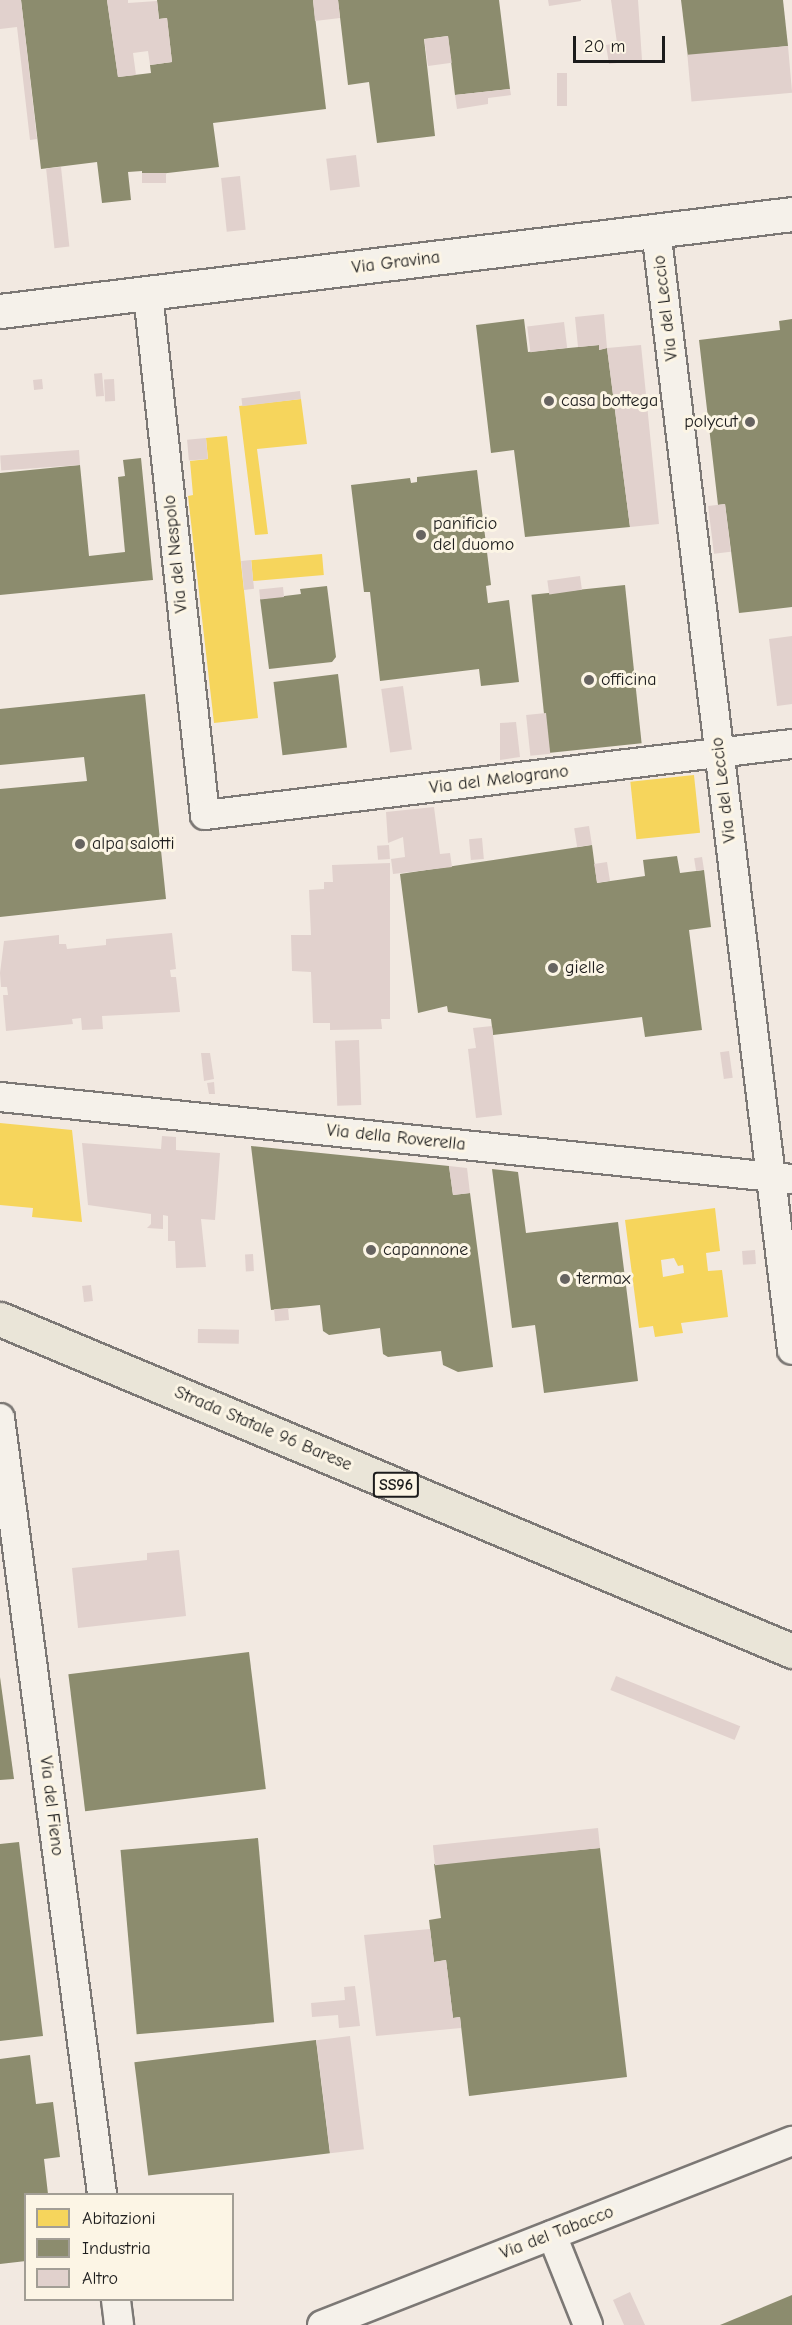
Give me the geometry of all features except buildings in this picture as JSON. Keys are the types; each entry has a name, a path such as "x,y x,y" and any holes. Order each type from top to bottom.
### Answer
{"main road":[{"name":"Via Gravina","path":"0,311 792,214"},
{"name":"Strada Statale 96 Barese","path":"0,1319 792,1651"}],"street":[{"name":"Via del Leccio","path":"656,230 720,753 782,1178 792,1350"},
{"name":"Via del Nespolo","path":"148,294 205,815"},
{"name":"Via del Melograno","path":"205,815 792,744"},
{"name":"Via della Roverella","path":"0,1097 782,1178"},
{"name":"Via del Fieno","path":"0,1418 102,2193"},
{"name":"Via del Tabacco","path":"322,2325 792,2141"},
{"path":"552,2235 588,2325"},
{"path":"116,2301 119,2325"}],"place":[{"name":"casa bottega","path":"549,401"},
{"name":"polycut","path":"750,422"},
{"name":"panificio del duomo","path":"421,535"},
{"name":"officina","path":"589,680"},
{"name":"alpa salotti","path":"80,844"},
{"name":"gielle","path":"553,968"},
{"name":"capannone","path":"371,1250"},
{"name":"termax","path":"565,1279"}]}
